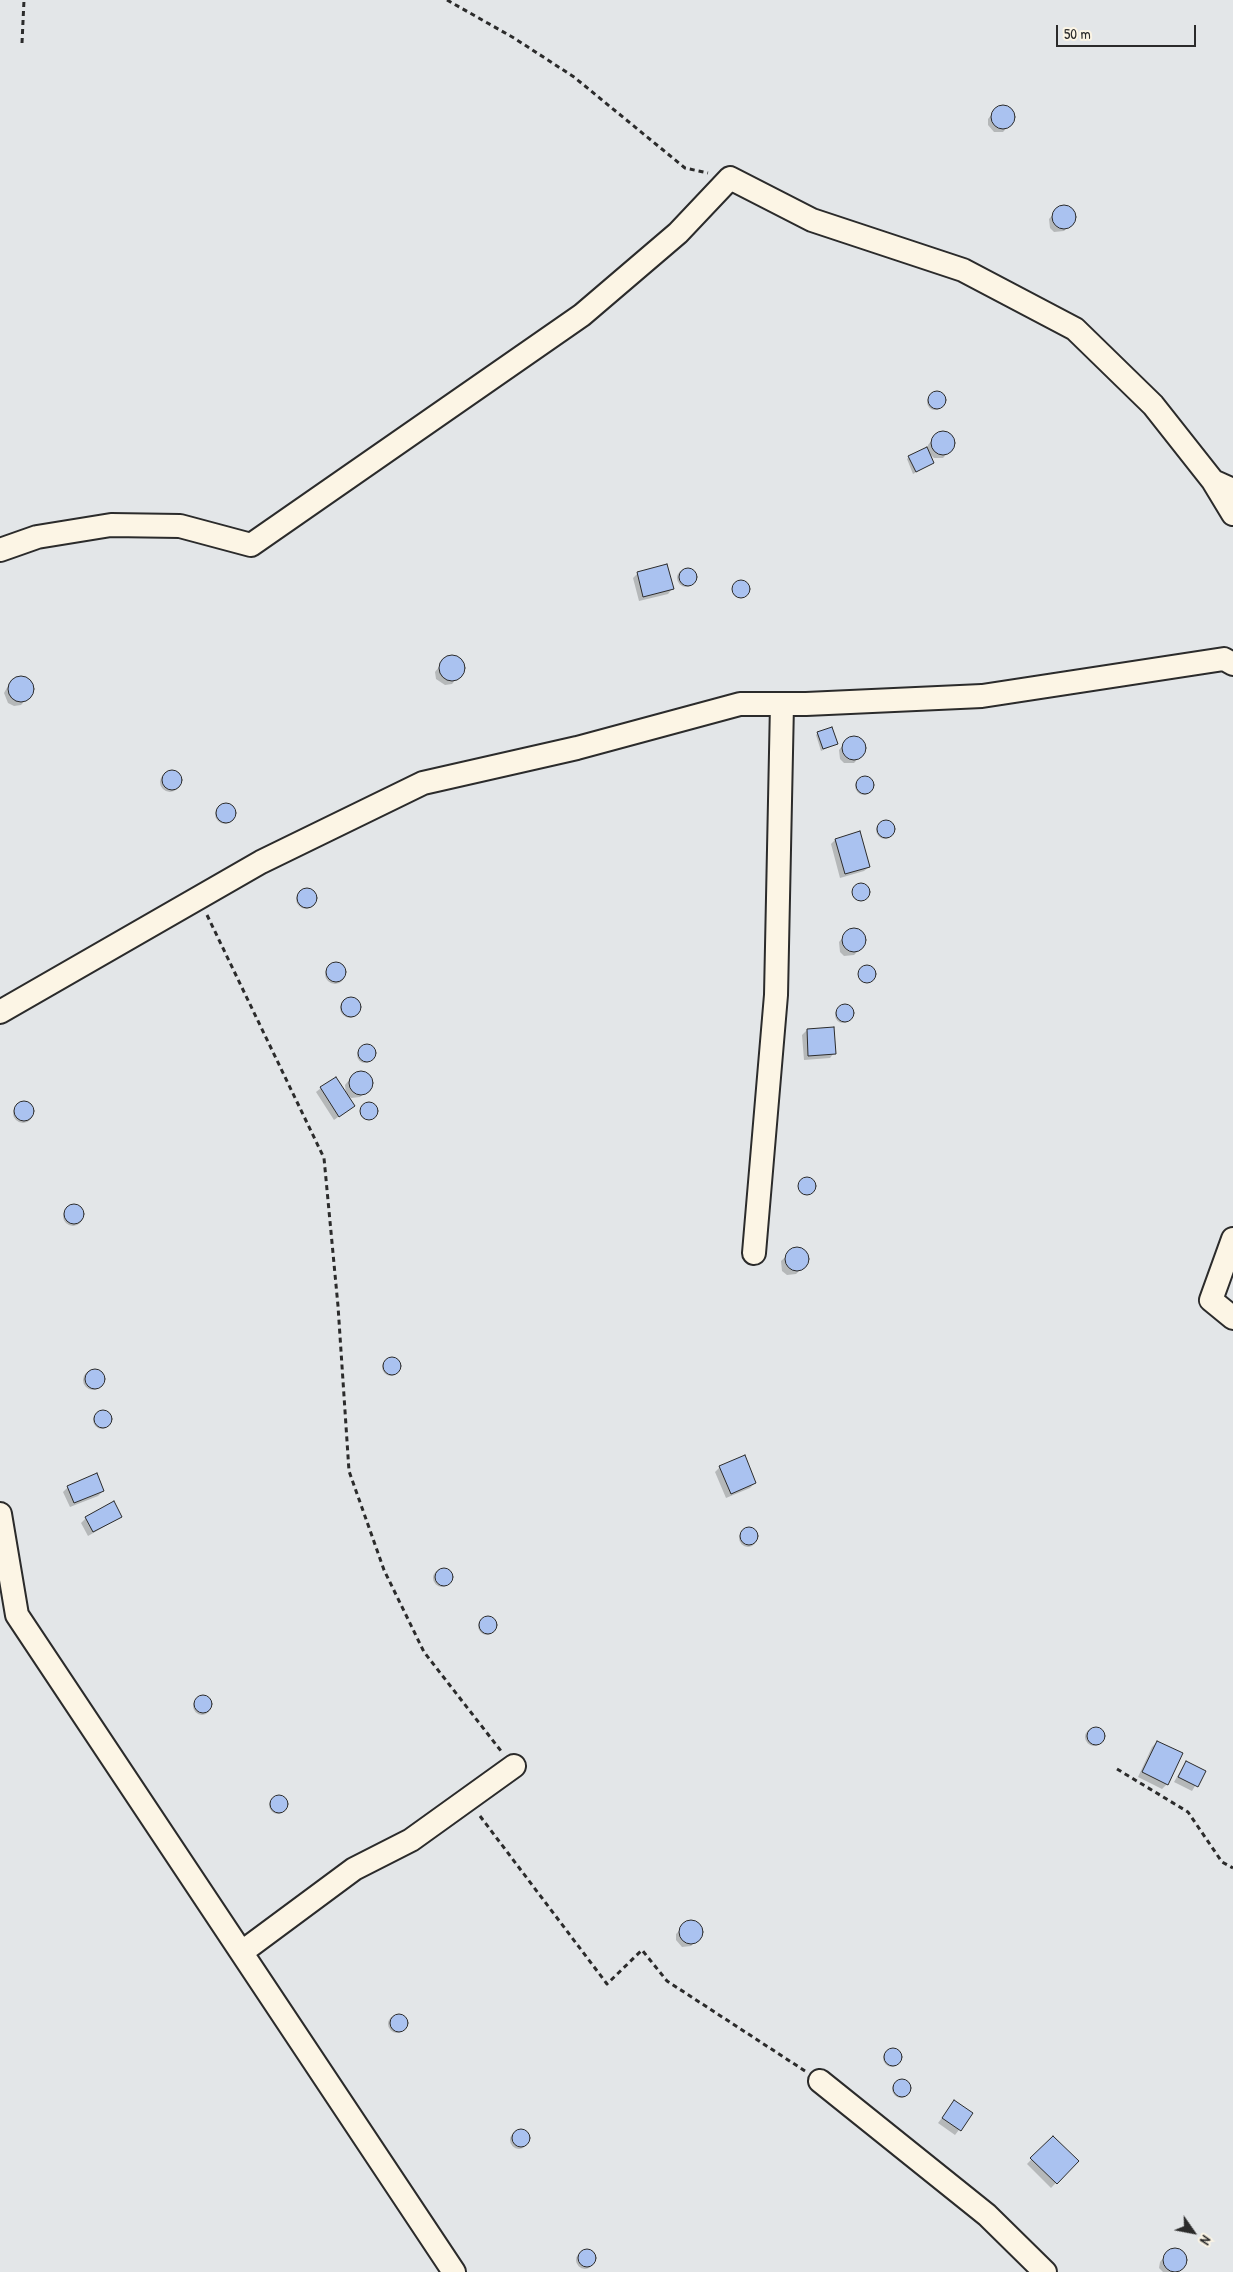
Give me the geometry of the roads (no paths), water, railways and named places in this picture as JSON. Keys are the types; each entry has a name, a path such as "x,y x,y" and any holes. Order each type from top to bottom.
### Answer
{"street":[{"path":"0,550 37,537 111,524 180,526 251,545 582,315 678,234 730,178 812,220 963,270 1075,329 1153,405 1223,485 1233,514"},
{"path":"0,1012 261,862 424,783 577,748 740,704 982,696 1224,659 1233,664"},
{"path":"754,1253 776,995 782,704"},
{"path":"1233,1239 1211,1300 1233,1318"},
{"path":"0,1514 17,1615 454,2272"},
{"path":"242,1952 354,1869 411,1840 514,1766"},
{"path":"820,2081 987,2215 1046,2272"}]}
